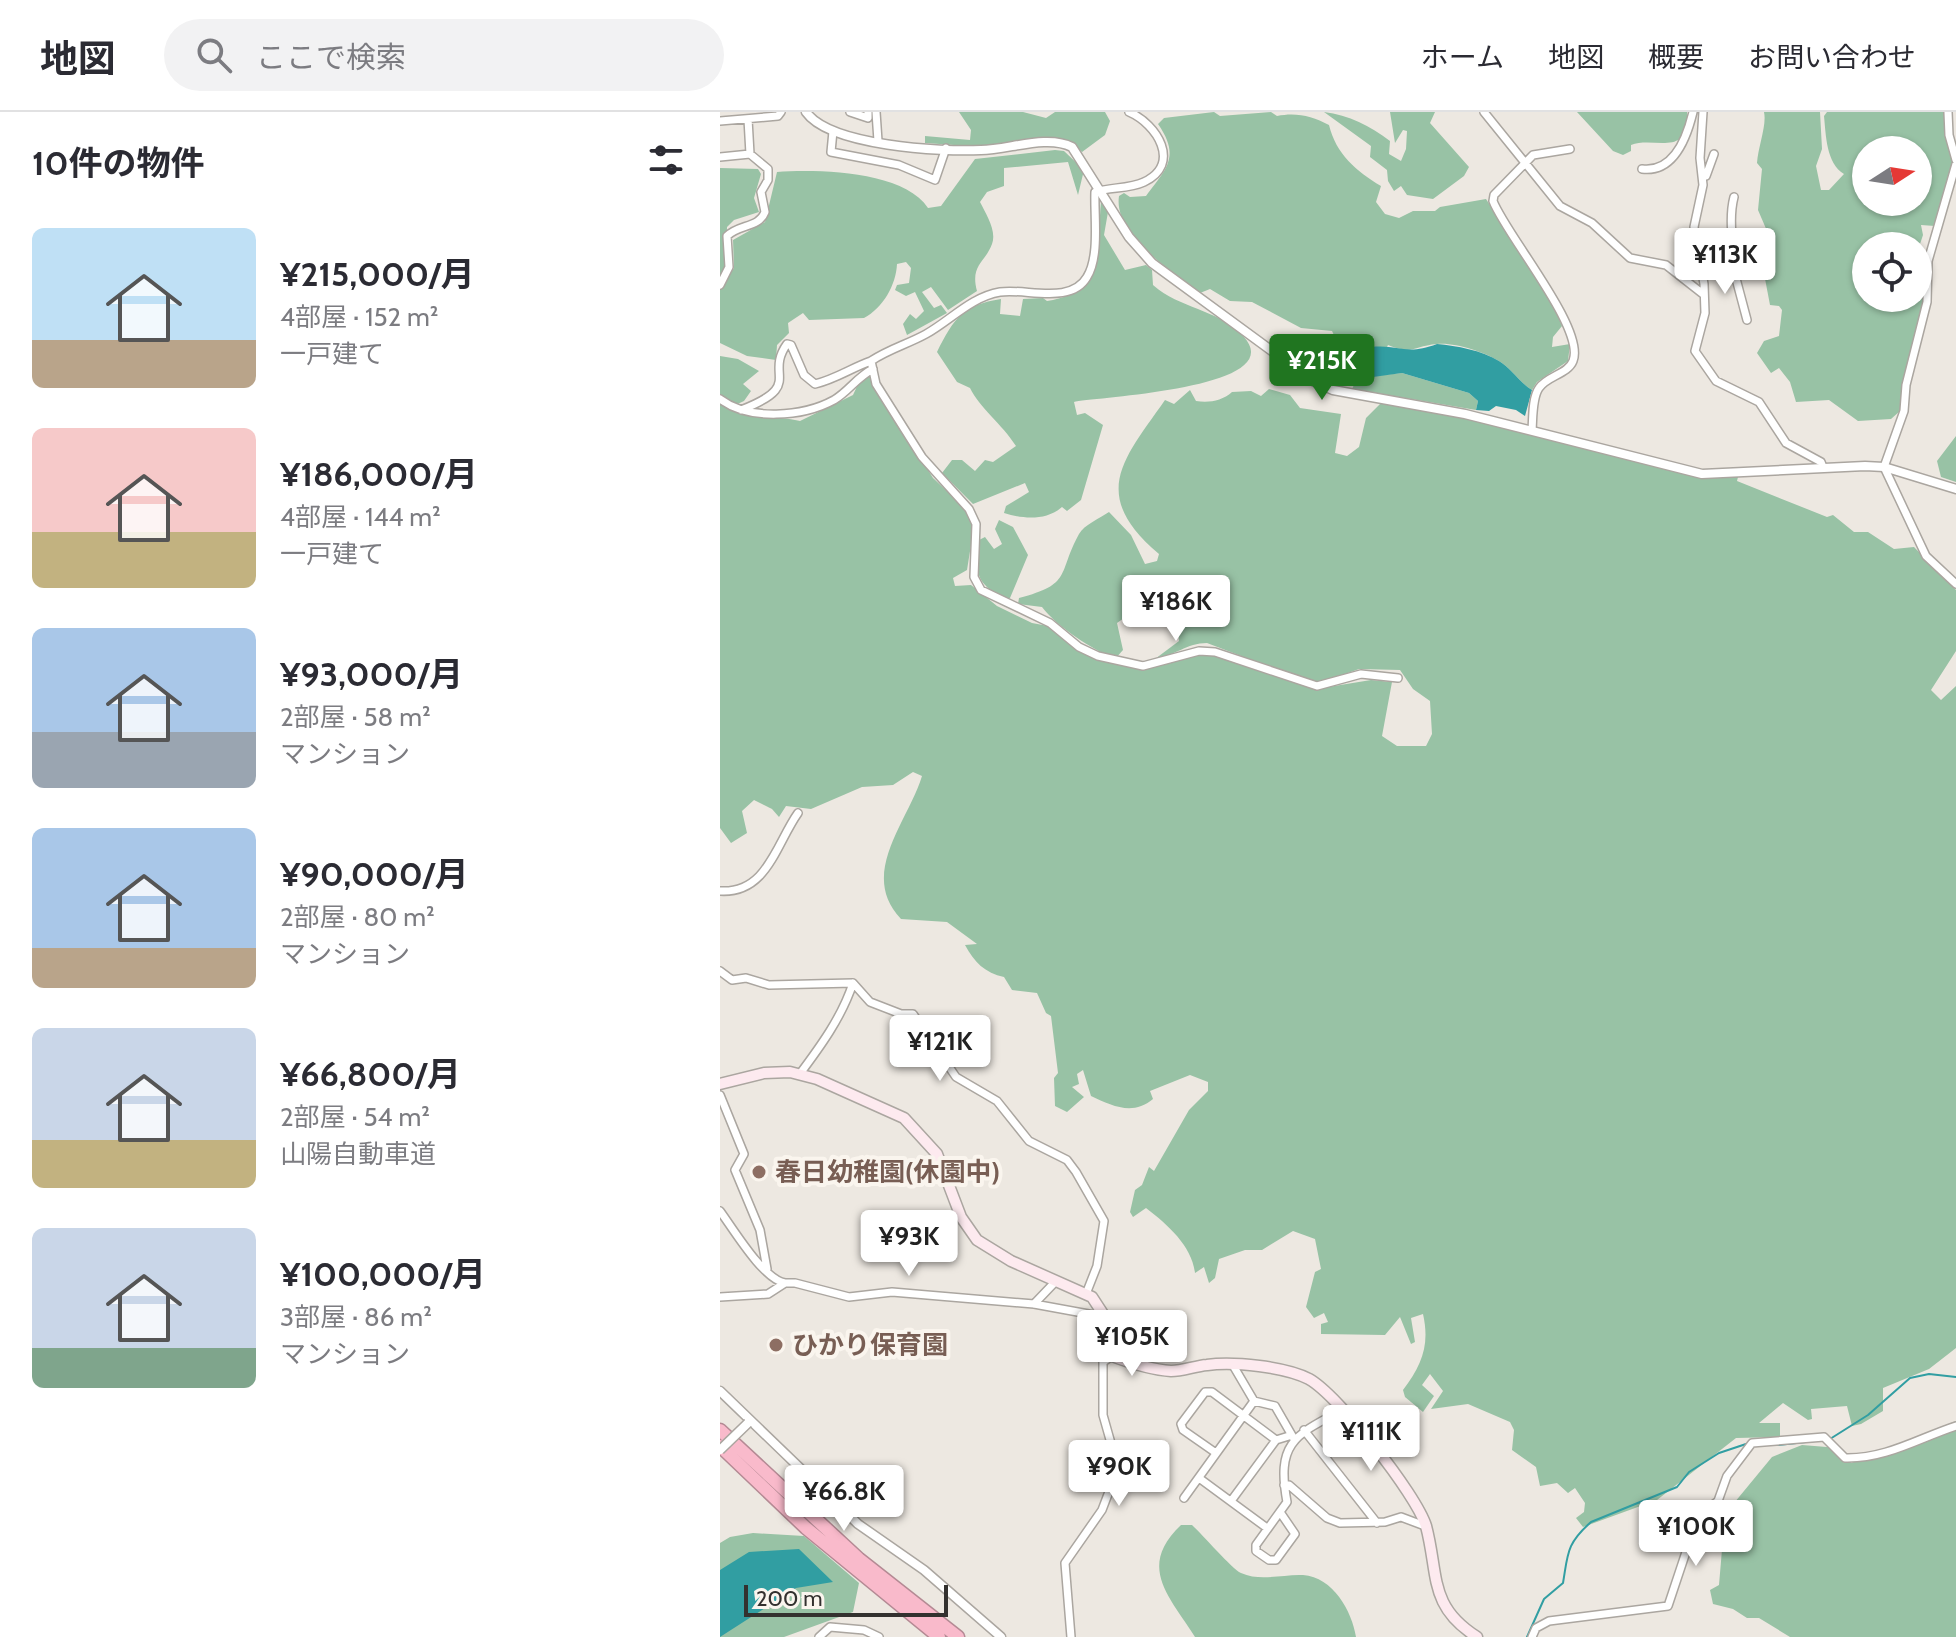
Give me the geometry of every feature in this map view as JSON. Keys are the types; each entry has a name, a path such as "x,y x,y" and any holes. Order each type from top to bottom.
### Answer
{"highway":[{"path":"720,1430 859,1559 958,1637"},
{"path":"720,1448 806,1528 939,1637"}],"main road":[{"path":"720,1084 781,1071 799,1075 904,1118 937,1154 961,1217 977,1240 1011,1261 1097,1301 1105,1317 1112,1356 1171,1371 1208,1364 1277,1368 1300,1375 1324,1389 1344,1409 1405,1491 1425,1526 1435,1582 1442,1602 1460,1625 1477,1637"}],"street":[{"path":"720,121 778,116 781,112"},
{"path":"806,112 820,126 878,141 982,150 1064,143 1077,153 1129,237 1152,263 1313,381 1333,390 1465,414 1702,474 1884,467 1956,489"},
{"path":"850,112 868,118 868,112"},
{"path":"876,112 878,141"},
{"path":"720,399 733,409 800,414 833,400 887,350 924,335 974,300 1001,292 1059,293 1077,287 1087,278 1091,265 1095,192 1148,180 1162,162 1163,149 1155,130 1149,122 1129,112"},
{"path":"1484,112 1526,162 1549,196 1592,223 1630,258 1666,265 1703,294"},
{"path":"1642,169 1661,167 1671,159 1688,135 1693,112"},
{"path":"1703,112 1703,175 1694,227 1705,313 1696,346 1698,360 1716,381 1759,402 1786,443 1821,462 1823,467"},
{"path":"1948,112 1949,135 1956,162 1928,261 1927,302 1906,385 1904,411 1884,467 1926,556 1956,584"},
{"path":"748,119 750,154"},
{"path":"833,131 831,152 899,165 935,180 946,148"},
{"path":"1532,430 1540,385 1569,367 1574,352 1562,315 1493,201 1494,195 1540,152 1570,149"},
{"path":"720,157 750,154 768,169 768,180 761,192 764,216 727,236 729,267 720,285"},
{"path":"1703,175 1706,176 1714,154"},
{"path":"1734,197 1731,209 1736,249 1734,271 1747,320"},
{"path":"1702,273 1734,271"},
{"path":"741,410 766,400 777,391 781,355 787,344 791,345 804,375 815,384 836,379 846,370 872,365"},
{"path":"872,365 876,384 922,457 969,509 976,524 974,577 981,590 1050,623 1068,639 1098,656 1143,666 1199,651 1215,652 1317,686 1361,674 1398,678"},
{"path":"720,891 733,892 745,888 770,865 798,813"},
{"path":"720,971 732,980 746,978 769,985 853,983 870,1002 901,1014 913,1014 956,1077 997,1101 1029,1141 1067,1160 1104,1221 1097,1266 1086,1294"},
{"path":"799,1075 819,1053 821,1041 853,983"},
{"path":"720,1095 744,1154 735,1170 760,1230 767,1269"},
{"path":"720,1211 776,1282 849,1297 892,1292 1034,1304 1105,1317"},
{"path":"1034,1304 1056,1281"},
{"path":"720,1297 768,1294 785,1283"},
{"path":"1071,1637 1065,1563 1102,1510 1118,1468 1103,1415 1103,1362 1112,1356"},
{"path":"1234,1367 1254,1401 1275,1406 1292,1437 1282,1469 1287,1502 1256,1545 1256,1551 1269,1560 1276,1560 1295,1534 1280,1512"},
{"path":"720,1391 858,1524 917,1564 1001,1637"},
{"path":"1216,1453 1183,1430 1181,1424 1205,1392 1212,1392 1276,1440"},
{"path":"1184,1498 1254,1401"},
{"path":"1231,1501 1276,1440 1292,1437 1344,1409"},
{"path":"720,1448 749,1422"},
{"path":"1532,1637 1536,1628 1549,1621 1668,1606 1698,1516 1718,1501 1727,1476 1750,1445 1827,1440 1845,1458 1860,1458 1921,1443 1956,1426"},
{"path":"1304,1430 1377,1523"},
{"path":"1199,1478 1267,1528"},
{"path":"1284,1485 1289,1485 1327,1518 1340,1523 1377,1523 1401,1517 1425,1526"},
{"path":"819,1637 830,1627 864,1630 879,1637"}],"green space":[{"path":"959,112 1023,112 1046,118 1055,112 1105,112 1110,121 1105,135 1082,152 1071,142 1063,140 983,147 925,143 925,136 970,140 971,130"},
{"path":"1214,112 1220,116 1271,112 1277,116 1310,117 1329,125 1348,161 1381,186 1376,202 1385,214 1399,218 1413,211 1435,211 1440,207 1486,199 1550,297 1562,326 1553,337 1552,347 1570,344 1568,361 1537,382 1532,390 1499,361 1469,348 1444,344 1408,350 1388,345 1373,376 1402,373 1469,393 1478,401 1476,410 1352,389 1356,381 1332,331 1301,328 1252,302 1230,301 1210,289 1200,293 1135,238 1125,225 1119,196 1124,193 1130,197 1146,196 1165,170 1170,154 1169,145 1158,124 1164,118"},
{"path":"1324,112 1351,119 1375,131 1390,141 1389,154 1401,161 1406,149 1407,131 1403,130 1395,143 1390,112 1435,112 1430,123 1469,167 1464,176 1433,199 1407,195 1401,186 1394,191 1388,181 1387,170 1370,157 1371,146"},
{"path":"1577,112 1687,112 1686,127 1677,141 1631,145 1631,151 1623,155 1613,151"},
{"path":"1764,112 1820,112 1822,149 1816,166 1821,190 1829,190 1844,174 1834,163 1828,148 1824,116 1827,112 1946,112 1944,121 1955,161 1935,226 1921,225 1922,232 1852,232 1852,312 1924,312 1900,411 1891,419 1858,421 1829,400 1796,402 1790,382 1779,368 1771,373 1757,353 1764,341 1779,336 1782,310 1779,306 1770,305 1762,263 1767,260 1764,249 1770,238 1758,210 1762,169 1757,163"},
{"path":"1064,151 1084,170 1078,195 1068,162 1004,168 1004,186 987,192 980,202 990,223 993,239 975,275 977,291 948,310 931,287 922,292 934,308 941,305 947,313 907,335 903,324 910,314 916,319 924,311 915,292 906,296 895,290 897,285 909,283 911,268 906,262 897,264 887,295 864,318 809,320 803,313 788,323 789,333 777,345 776,360 747,356 720,343 720,289 734,268 733,240 765,222 777,172 836,172 880,180 900,186 928,208 941,206 975,159"},
{"path":"720,168 758,169 761,174 754,198 759,212 734,220 727,227 726,270 720,276"},
{"path":"1101,201 1108,212 1104,235 1125,270 1146,265 1152,270 1153,285 1232,327 1243,336 1251,354 1240,368 1217,379 1149,393 1074,402 1077,415 1085,413 1103,425 1081,500 1067,511 1062,507 1049,515 1034,518 1004,513 1006,506 1029,492 1025,483 973,504 942,473 952,460 962,460 975,471 985,460 993,462 1016,446 970,388 957,382 937,352 955,322 977,305 1001,299 1000,314 1020,316 1023,299 1043,298 1047,301 1066,296 1079,288 1094,265"},
{"path":"720,356 738,359 759,371 743,384 751,391 744,401 729,408 800,421 853,395 860,380 869,375 933,478 966,509 974,526 967,570 953,578 955,586 971,585 997,606 1032,623 1048,626 1077,649 1097,659 1143,670 1199,654 1215,655 1316,689 1371,680 1392,682 1382,736 1397,746 1426,746 1432,734 1430,701 1413,689 1400,670 1359,669 1323,682 1304,680 1207,643 1155,659 1179,641 1175,602 1134,611 1117,623 1123,650 1115,659 1076,637 1042,607 1018,604 1019,598 1056,582 1081,531 1109,512 1131,535 1145,564 1157,561 1159,554 1137,533 1124,513 1119,494 1126,459 1165,400 1174,404 1190,390 1196,401 1201,402 1220,399 1232,392 1251,391 1261,396 1269,389 1290,395 1300,408 1341,414 1335,453 1347,456 1359,447 1366,418 1381,403 1465,416 1697,474 1738,477 1737,481 1827,517 1833,515 1854,532 1868,532 1894,549 1914,547 1956,590 1956,651 1931,690 1941,700 1956,686 1956,1348 1929,1369 1883,1388 1883,1411 1861,1424 1852,1426 1847,1406 1811,1409 1812,1419 1808,1420 1783,1403 1759,1423 1780,1423 1780,1437 1736,1438 1657,1500 1583,1527 1576,1518 1584,1512 1585,1503 1575,1488 1568,1493 1557,1483 1540,1486 1536,1467 1512,1450 1514,1430 1510,1422 1468,1404 1431,1409 1443,1391 1430,1374 1422,1385 1434,1396 1423,1412 1405,1397 1403,1390 1420,1363 1425,1345 1423,1314 1411,1318 1415,1342 1411,1344 1400,1317 1385,1335 1321,1334 1321,1324 1328,1322 1324,1313 1314,1318 1306,1307 1315,1272 1321,1269 1315,1239 1293,1231 1262,1250 1245,1250 1219,1259 1215,1278 1209,1283 1204,1267 1195,1273 1184,1245 1163,1222 1146,1208 1133,1217 1130,1212 1135,1190 1142,1185 1149,1167 1154,1171 1189,1110 1208,1091 1208,1082 1190,1075 1150,1091 1153,1099 1145,1104 1122,1108 1091,1096 1083,1070 1077,1074 1079,1084 1072,1087 1084,1097 1067,1112 1055,1106 1054,1078 1058,1073 1051,1016 1046,1013 1037,993 1012,990 1004,977 981,966 965,945 977,944 947,922 901,919 889,902 884,884 885,866 922,776 913,772 893,785 862,787 811,809 786,806 779,817 772,809 754,800 742,811 747,833 731,843 720,828"},
{"path":"1956,436 1956,482 1941,477 1937,461"},
{"path":"999,520 1013,527 1028,555 1010,598 1004,600 982,581 977,561 979,540 985,537 994,549 1002,544 995,529"},
{"path":"1956,1421 1956,1637 1790,1637 1759,1618 1747,1618 1733,1609 1713,1604 1710,1590 1719,1585 1725,1514 1772,1457 1802,1445 1839,1448 1851,1463"},
{"path":"1181,1525 1192,1525 1241,1573 1264,1577 1303,1575 1323,1582 1345,1606 1356,1637 1195,1637 1168,1595 1159,1568 1168,1540"},
{"path":"753,1533 804,1536 859,1583 853,1612 784,1637 720,1637 720,1543 730,1537"}],"water":[{"path":"1437,344 1477,351 1503,364 1532,390 1525,416 1516,410 1496,406 1489,411 1476,410 1478,401 1469,393 1402,373 1373,377 1368,354 1371,347 1418,349"},
{"path":"799,1549 833,1582 796,1588 720,1637 720,1570 749,1552"}],"waterway":[{"path":"1830,1439 1868,1415 1910,1378 1929,1374 1956,1377"},
{"path":"1778,1445 1824,1440"},
{"path":"1527,1637 1544,1599 1563,1583 1572,1543 1591,1522 1677,1487 1689,1472 1719,1453 1746,1444"}],"place":[{"name":"春日幼稚園(休園中)","path":"759,1172"},
{"name":"ひかり保育園","path":"776,1345"}]}
